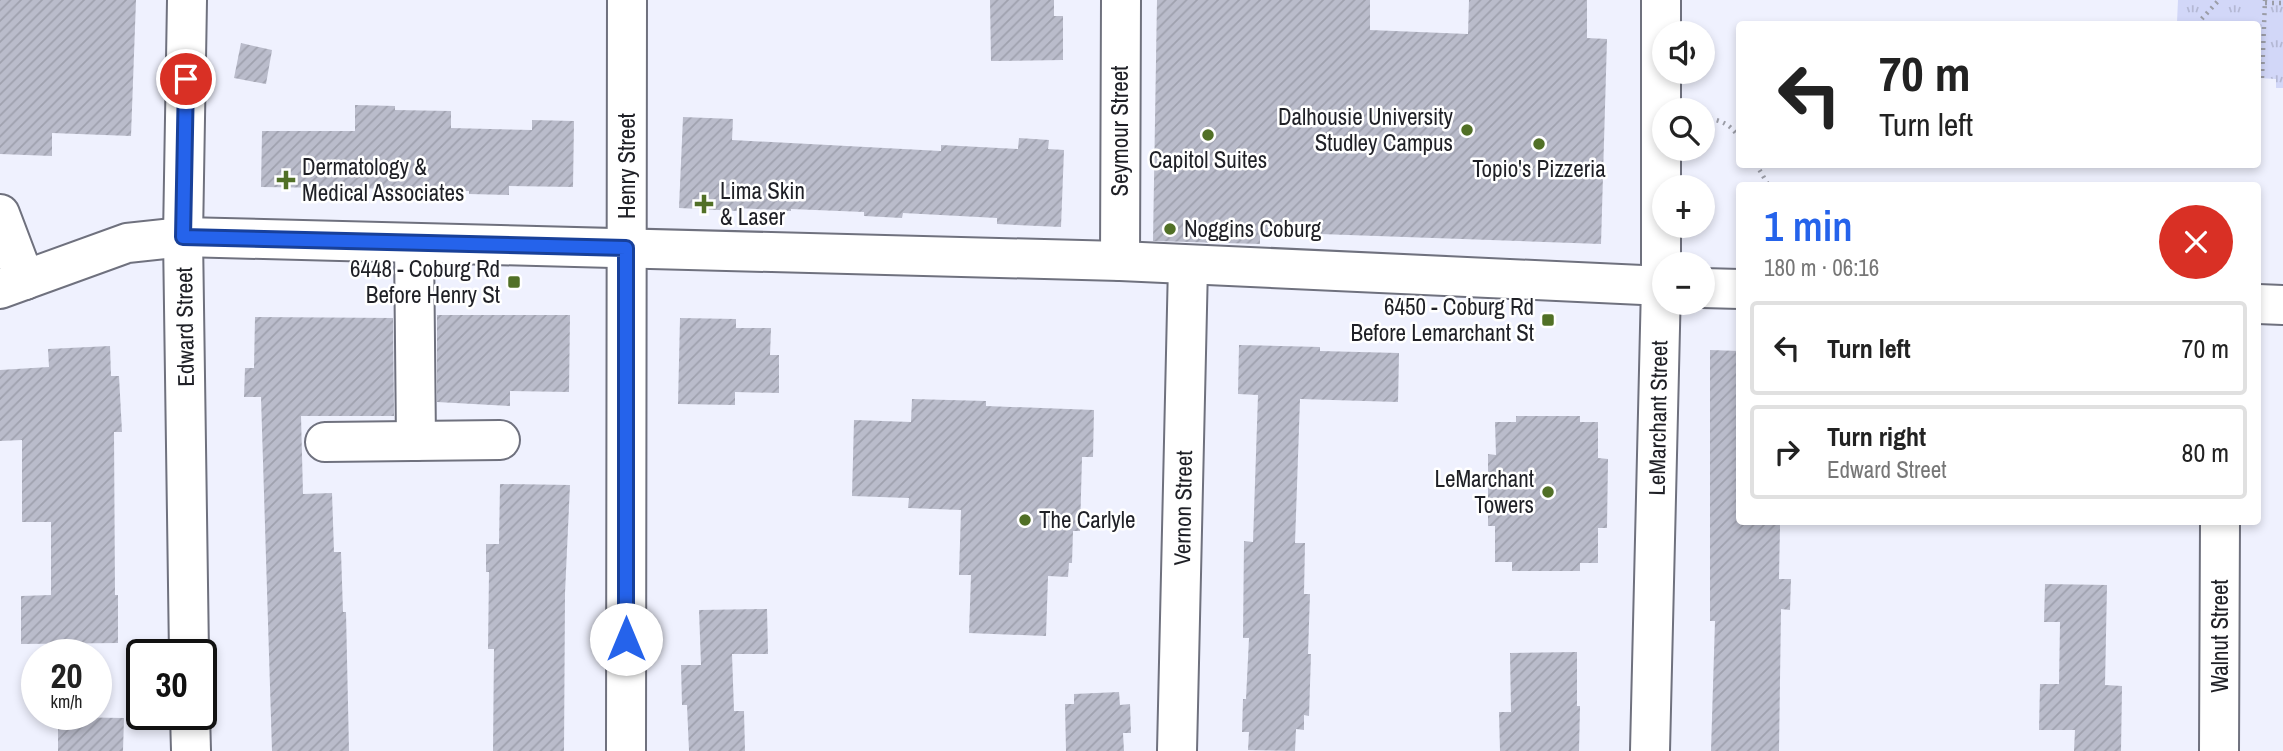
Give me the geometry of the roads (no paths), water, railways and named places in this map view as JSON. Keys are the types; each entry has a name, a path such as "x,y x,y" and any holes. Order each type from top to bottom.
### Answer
{"street":[{"name":"Edward Street","path":"187,0 183,237 189,639"},
{"name":"Henry Street","path":"625,751 627,0"},
{"name":"Seymour Street","path":"1120,261 1121,0"},
{"name":"LeMarchant Street","path":"1661,0 1663,252"},
{"path":"0,214 12,285 127,243 183,237 1120,261 1652,286"},
{"path":"414,243 416,441"},
{"name":"Vernon Street","path":"1177,751 1188,265"},
{"path":"1715,288 1736,289"},
{"path":"2261,304 2283,305"},
{"name":"LeMarchant Street","path":"1650,751 1662,315"},
{"path":"325,442 500,440"},
{"name":"Walnut Street","path":"2219,751 2220,525"},
{"path":"190,730 191,751"}],"place":[{"name":"Dalhousie University Studley Campus","path":"1467,130"},
{"name":"Capitol Suites","path":"1208,135"},
{"name":"Topio's Pizzeria","path":"1539,144"},
{"name":"Dermatology & Medical Associates","path":"286,180"},
{"name":"Lima Skin & Laser","path":"704,204"},
{"name":"Noggins Coburg","path":"1170,229"},
{"name":"6448 - Coburg Rd Before Henry St","path":"514,282"},
{"name":"6450 - Coburg Rd Before Lemarchant St","path":"1548,320"},
{"name":"LeMarchant Towers","path":"1548,492"},
{"name":"The Carlyle","path":"1025,520"}]}
